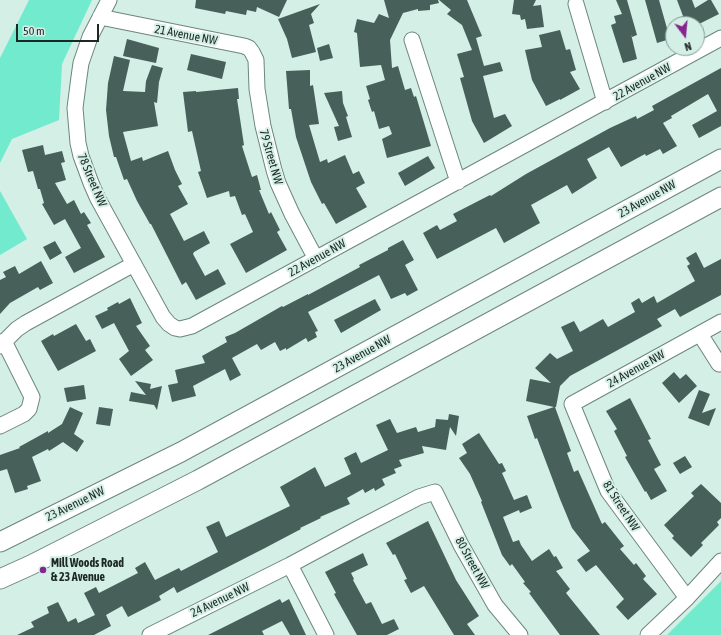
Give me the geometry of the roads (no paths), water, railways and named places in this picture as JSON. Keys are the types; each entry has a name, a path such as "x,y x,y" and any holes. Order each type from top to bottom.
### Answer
{"main road":[{"name":"23 Avenue NW","path":"1,544 97,493 181,452 721,159"},
{"path":"0,579 31,565 198,480 721,197"},
{"path":"0,583 31,565"}],"street":[{"name":"78 Street NW","path":"109,0 86,49 79,77 75,108 80,156 91,183 163,317 175,328"},
{"name":"22 Avenue NW","path":"576,4 604,102"},
{"name":"21 Avenue NW","path":"100,17 249,48"},
{"name":"22 Avenue NW","path":"175,328 186,328 192,326 721,38"},
{"path":"412,40 458,182"},
{"name":"79 Street NW","path":"249,48 256,60 257,88 263,126 274,170 289,208 316,259"},
{"path":"0,426 29,410 32,397 2,344 17,329 26,323 134,264"},
{"name":"24 Avenue NW","path":"572,404 721,322"},
{"path":"700,334 719,364"},
{"name":"81 Street NW","path":"572,404 608,491 687,598"},
{"name":"80 Street NW","path":"428,493 435,492 461,545 495,605 520,635"},
{"name":"24 Avenue NW","path":"150,635 290,565 357,528 428,493"},
{"path":"648,635 687,598 721,561"},
{"path":"290,565 326,635"}],"place":[{"name":"Mill Woods Road & 23 Avenue","path":"43,570"}]}
